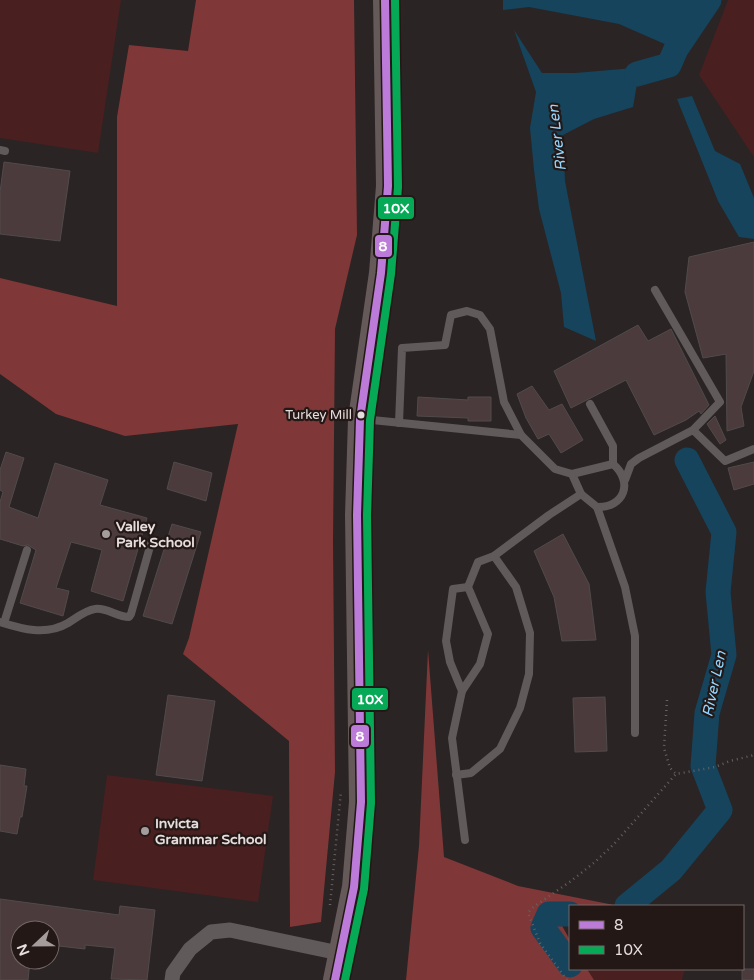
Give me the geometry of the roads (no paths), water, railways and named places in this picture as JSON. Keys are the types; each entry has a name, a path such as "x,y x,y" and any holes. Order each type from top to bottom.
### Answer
{"main road":[{"path":"335,980 354,886 361,802 356,515 360,419 381,273 388,186 386,0"}],"street":[{"path":"172,980 173,973 190,949 211,932 230,930 340,952"}],"lane":[{"path":"597,507 610,506 616,503 622,496 631,464 638,458 693,430 720,402 655,290"},
{"path":"399,423 402,348 445,345 451,315 467,311 480,315 490,329 504,402 521,435 556,468 572,474 613,464"},
{"path":"590,404 613,446 613,464 625,480"},
{"path":"360,419 521,435"},
{"path":"693,430 726,461 754,449"},
{"path":"572,474 581,494 597,507 625,587 635,636 635,733"},
{"path":"465,840 452,738 462,691 480,664 488,634 468,587 478,562 494,556 581,494"},
{"path":"27,550 2,622 23,629 42,631 65,625 96,608 123,617 129,617 151,543"},
{"path":"456,775 471,773 500,749 520,708 529,674 530,633 516,587 494,556"},
{"path":"462,691 450,662 446,641 453,589 468,587"}],"water":[{"path":"503,0 709,0 689,30 688,44 676,49 619,24 529,7 503,10"},
{"path":"514,30 542,73 575,73 669,65 673,73 638,78 633,107 594,119 563,135 565,181 596,341 564,327 561,293 539,209 534,170 530,128 536,92"},
{"path":"692,96 715,151 740,164 754,198 754,239 739,237 718,201 677,99"}],"waterway":[{"name":"River Len","path":"637,74 669,65 676,49 709,0"},
{"name":"River Len","path":"628,905 671,870 720,810 703,766 707,713 724,655 718,592 724,532 687,460"},
{"name":"River Len","path":"569,914 549,914 543,928 569,964"}],"place":[{"name":"Turkey Mill","path":"361,415"},
{"name":"Valley Park School","path":"106,534"},
{"name":"Invicta Grammar School","path":"145,831"}]}
